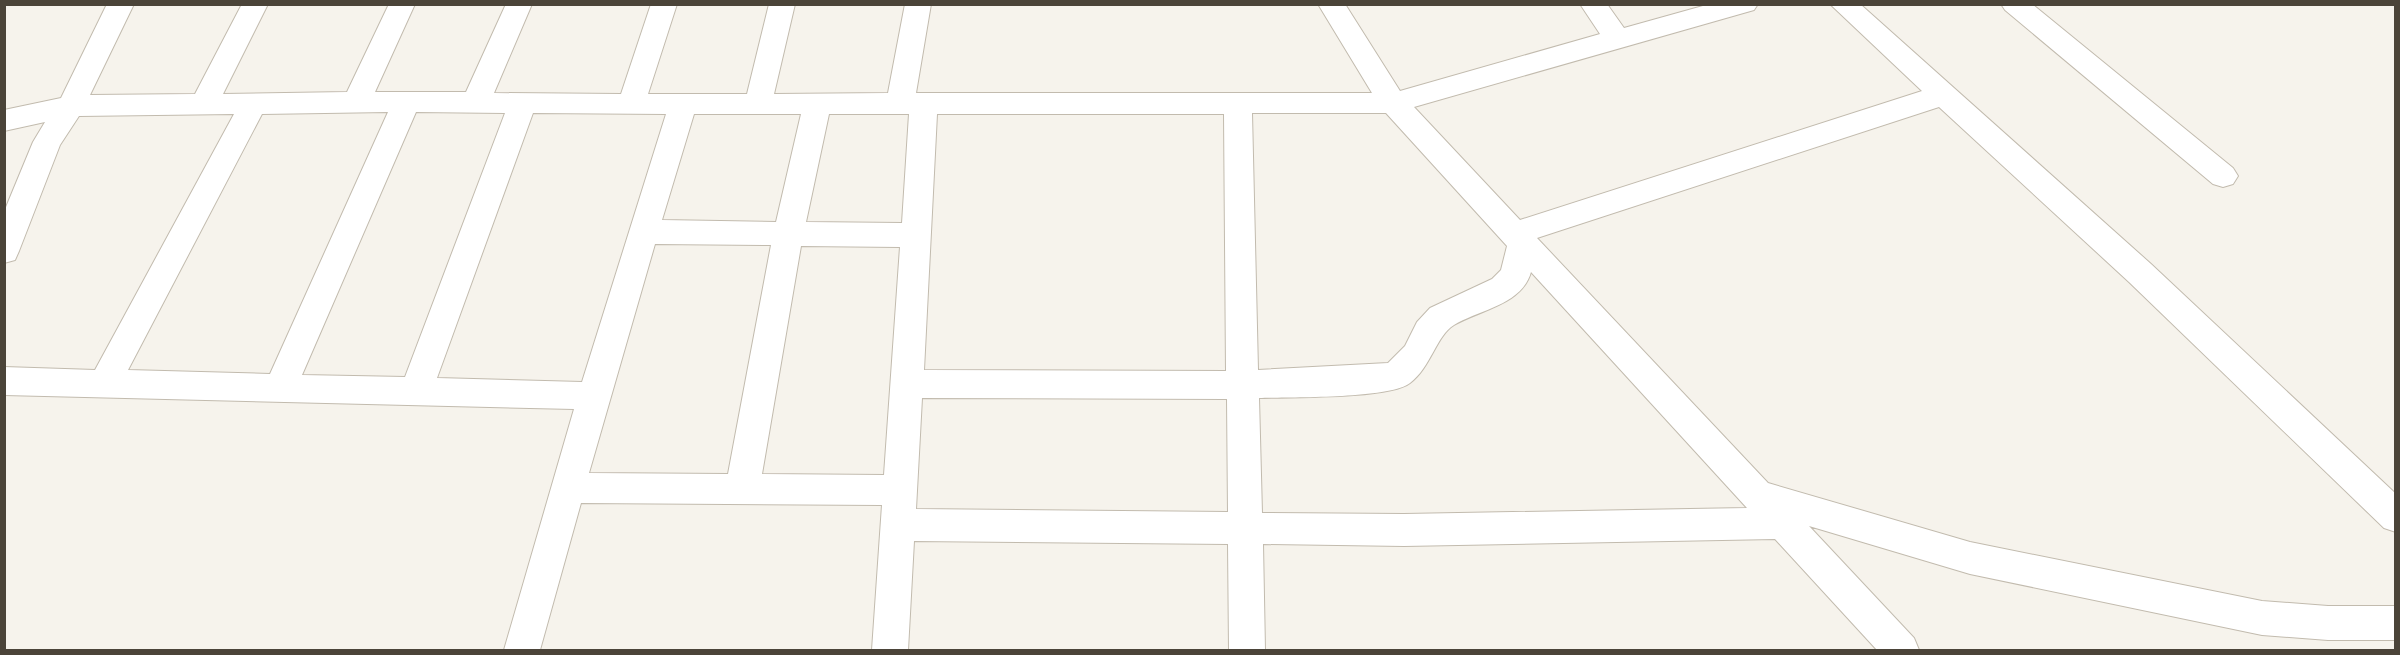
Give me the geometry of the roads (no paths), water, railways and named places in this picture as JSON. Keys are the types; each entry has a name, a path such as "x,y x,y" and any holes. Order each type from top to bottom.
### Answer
{"street":[{"path":"203,105 255,4"},
{"path":"356,104 402,4"},
{"path":"477,102 519,4"},
{"path":"631,104 664,4"},
{"path":"758,104 782,4"},
{"path":"890,651 916,235 912,104 918,4"},
{"path":"1331,4 1393,103 1901,651"},
{"path":"1593,4 1618,39"},
{"path":"4,121 71,106 407,102 1393,103 1745,4"},
{"path":"1843,4 2140,273 2396,517"},
{"path":"2014,4 2223,176"},
{"path":"4,251 47,142 71,106 116,8"},
{"path":"1519,238 1943,96"},
{"path":"280,388 407,102"},
{"path":"416,392 523,103"},
{"path":"522,651 594,396 683,104"},
{"path":"742,489 789,234 817,104"},
{"path":"1238,104 1247,651"},
{"path":"104,384 253,105"},
{"path":"644,232 916,235"},
{"path":"907,384 1243,385 1373,380 1396,375 1418,355 1428,331 1441,317 1503,288 1515,276 1519,238"},
{"path":"4,381 594,396"},
{"path":"568,488 901,490"},
{"path":"1756,495 1970,558 2262,618 2328,624 2396,622"},
{"path":"899,525 1245,530 1784,523"}]}
